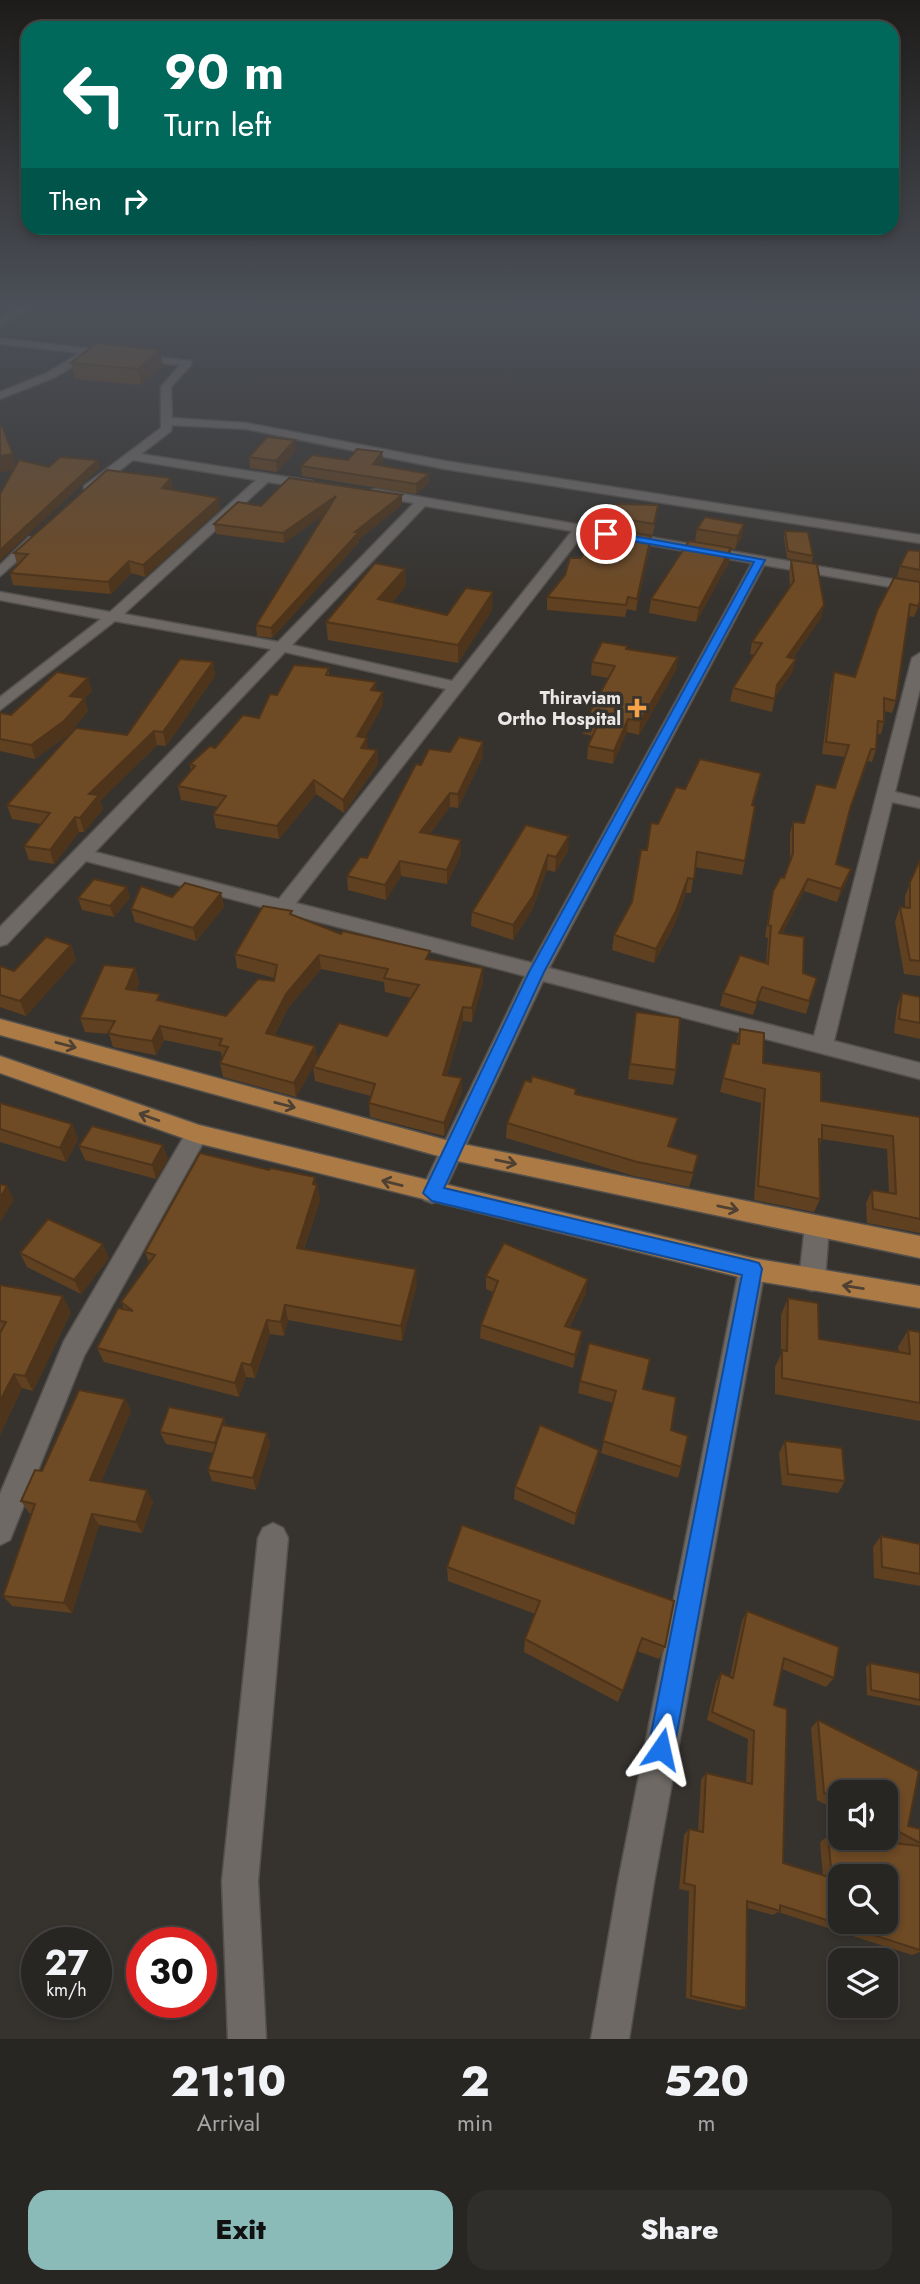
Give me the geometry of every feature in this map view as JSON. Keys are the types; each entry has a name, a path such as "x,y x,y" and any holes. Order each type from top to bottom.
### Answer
{"main road":[{"path":"0,1027 453,1151 920,1247"},
{"path":"0,1064 197,1134 752,1269 920,1297"}],"street":[{"path":"78,499 129,456 167,429 167,405"},
{"path":"167,421 246,426 445,465 920,539"},
{"path":"129,456 332,487"},
{"path":"0,705 113,616 265,478"},
{"path":"359,491 920,588"},
{"path":"0,939 421,503"},
{"path":"0,572 48,527"},
{"path":"283,906 580,530"},
{"path":"432,1193 537,972 760,560"},
{"path":"0,596 282,647 456,687"},
{"path":"822,1046 920,658"},
{"path":"887,796 920,803"},
{"path":"82,854 920,1071"},
{"path":"0,1530 73,1350 197,1134"},
{"path":"811,1280 817,1226"},
{"path":"610,2039 636,1882 752,1269"},
{"path":"247,2039 240,1881 273,1538"}],"building":[{"path":"0,421 13,454 0,456"},
{"path":"267,437 295,440 276,461 249,457"},
{"path":"357,449 382,452 373,464 429,474 416,484 301,466 312,455 348,460"},
{"path":"60,457 98,460 0,550 0,494 19,460 49,467"},
{"path":"107,470 171,478 162,488 219,498 143,565 129,561 108,582 10,573 28,554 14,553"},
{"path":"289,478 402,495 355,532 359,532 271,628 256,625 336,496 283,533 214,524 238,502 261,506"},
{"path":"615,504 658,505 654,524 607,516"},
{"path":"705,517 744,524 738,536 697,529"},
{"path":"600,528 651,536 637,599 628,597 626,605 547,597 565,575 570,558 581,558"},
{"path":"785,531 808,532 813,556 788,551"},
{"path":"689,541 731,548 699,608 651,599"},
{"path":"908,550 920,551 920,570 900,566"},
{"path":"791,560 817,564 824,605 787,657 796,659 777,685 775,699 733,688 762,643 752,642 794,581"},
{"path":"375,563 405,569 378,599 447,615 466,588 493,592 458,645 326,622"},
{"path":"894,578 920,582 920,601 918,606 910,604 896,701 884,698 884,722 878,721 876,749 871,749 850,809 836,864 851,869 841,889 808,879 779,933 804,937 803,973 817,978 809,1001 762,987 756,1003 723,993 740,955 768,964 771,926 768,925 773,891 781,877 784,878 793,853 793,822 804,823 816,784 835,788 849,745 826,742 834,672 855,677 877,611"},
{"path":"602,642 627,646 626,649 678,657 640,721 628,719 614,751 588,746 598,724 585,721 615,666 592,662"},
{"path":"180,659 213,662 163,732 154,731 89,794 99,795 80,818 75,817 50,850 24,846 50,813 7,805 76,728 127,735"},
{"path":"294,665 329,668 326,675 376,682 371,690 383,692 357,736 367,738 361,748 377,750 343,800 314,780 277,826 213,814 226,796 178,786 195,766 190,764 210,746 215,748 243,715 259,718 270,694 277,695"},
{"path":"57,672 88,678 70,696 85,698 64,721 31,745 0,739 0,714 11,715"},
{"path":"459,737 483,742 458,794 450,793 420,832 461,840 447,870 400,861 385,885 347,876 360,857 367,858 416,764 421,765 429,749 450,752"},
{"path":"700,759 761,773 752,805 755,806 745,861 697,852 694,879 688,878 676,911 656,949 614,935 632,902 641,850 647,850 651,823 658,824 676,787 685,789"},
{"path":"526,825 569,836 556,857 548,855 533,896 513,925 472,912"},
{"path":"920,860 920,961 910,960 900,907 910,908 910,882"},
{"path":"94,879 127,887 110,906 78,898"},
{"path":"185,883 221,893 193,928 131,909 141,886 172,897"},
{"path":"263,906 292,911 290,914 341,934 343,931 430,951 426,959 483,968 472,1008 463,1007 443,1075 462,1078 444,1123 369,1103 375,1084 313,1067 339,1023 387,1036 419,985 384,978 388,969 319,955 286,994 266,1033 315,1046 294,1083 220,1063 228,1047 219,1045 222,1039 160,1026 152,1041 108,1033 115,1021 80,1018 104,965 135,968 126,989 160,994 157,1000 226,1016 258,979 274,981 277,965 235,954"},
{"path":"46,937 71,945 20,1001 0,995 0,966 14,971"},
{"path":"902,993 920,997 920,1023 899,1019"},
{"path":"636,1012 680,1018 676,1070 630,1064"},
{"path":"740,1029 764,1033 763,1063 821,1072 821,1101 920,1117 920,1219 873,1209 872,1190 896,1194 893,1136 822,1125 822,1139 819,1139 820,1199 758,1186 765,1089 723,1078 732,1043 739,1044"},
{"path":"532,1076 576,1089 575,1094 678,1118 668,1146 698,1155 693,1173 637,1162 507,1123 525,1080 531,1082"},
{"path":"0,1103 72,1124 60,1148 0,1129"},
{"path":"92,1126 163,1145 152,1165 79,1146"},
{"path":"200,1153 269,1170 271,1168 315,1177 313,1184 317,1185 297,1248 416,1269 401,1326 285,1305 281,1322 267,1320 251,1365 242,1363 235,1383 97,1348 118,1308 133,1311 121,1302 155,1255 145,1252"},
{"path":"0,1184 7,1186 0,1198"},
{"path":"48,1219 103,1244 74,1280 20,1253"},
{"path":"504,1243 588,1279 565,1326 582,1331 575,1355 481,1325 498,1281 486,1276"},
{"path":"0,1285 63,1296 25,1376 14,1374 0,1401 0,1333 6,1322 0,1321"},
{"path":"788,1298 818,1303 819,1339 910,1354 908,1330 920,1332 920,1403 782,1378 782,1350 787,1351"},
{"path":"589,1343 650,1359 643,1389 676,1397 671,1430 688,1436 681,1467 603,1441 616,1391 580,1381"},
{"path":"79,1390 125,1399 90,1480 147,1490 136,1522 92,1514 64,1603 3,1596 35,1504 21,1501 35,1470 42,1471"},
{"path":"169,1407 224,1418 215,1443 160,1432"},
{"path":"222,1425 267,1433 253,1478 208,1470"},
{"path":"540,1425 599,1450 576,1514 515,1487"},
{"path":"785,1441 842,1448 845,1481 788,1474"},
{"path":"462,1525 674,1601 665,1647 642,1638 623,1691 525,1639 540,1601 447,1567"},
{"path":"881,1536 920,1544 920,1574 882,1567"},
{"path":"747,1611 839,1647 834,1678 784,1658 774,1705 787,1709 783,1863 828,1877 828,1920 780,1905 780,1911 747,1901 746,2008 691,1996 695,1886 684,1883 689,1829 703,1832 706,1773 752,1784 754,1731 712,1712 721,1673 733,1678"},
{"path":"870,1663 920,1673 920,1700 871,1690"},
{"path":"818,1720 919,1771 908,1826 920,1829 920,1843 898,1831 898,1780 828,1780 828,1795 824,1793"},
{"path":"898,1844 920,1846 920,1950 870,1934 898,1934 898,1864 831,1864 829,1850 898,1850"}],"place":[{"name":"Thiraviam Ortho Hospital","path":"637,708"}],"route":[{"path":"606,534 760,560 537,972 432,1193 752,1269 661,1749"}]}
